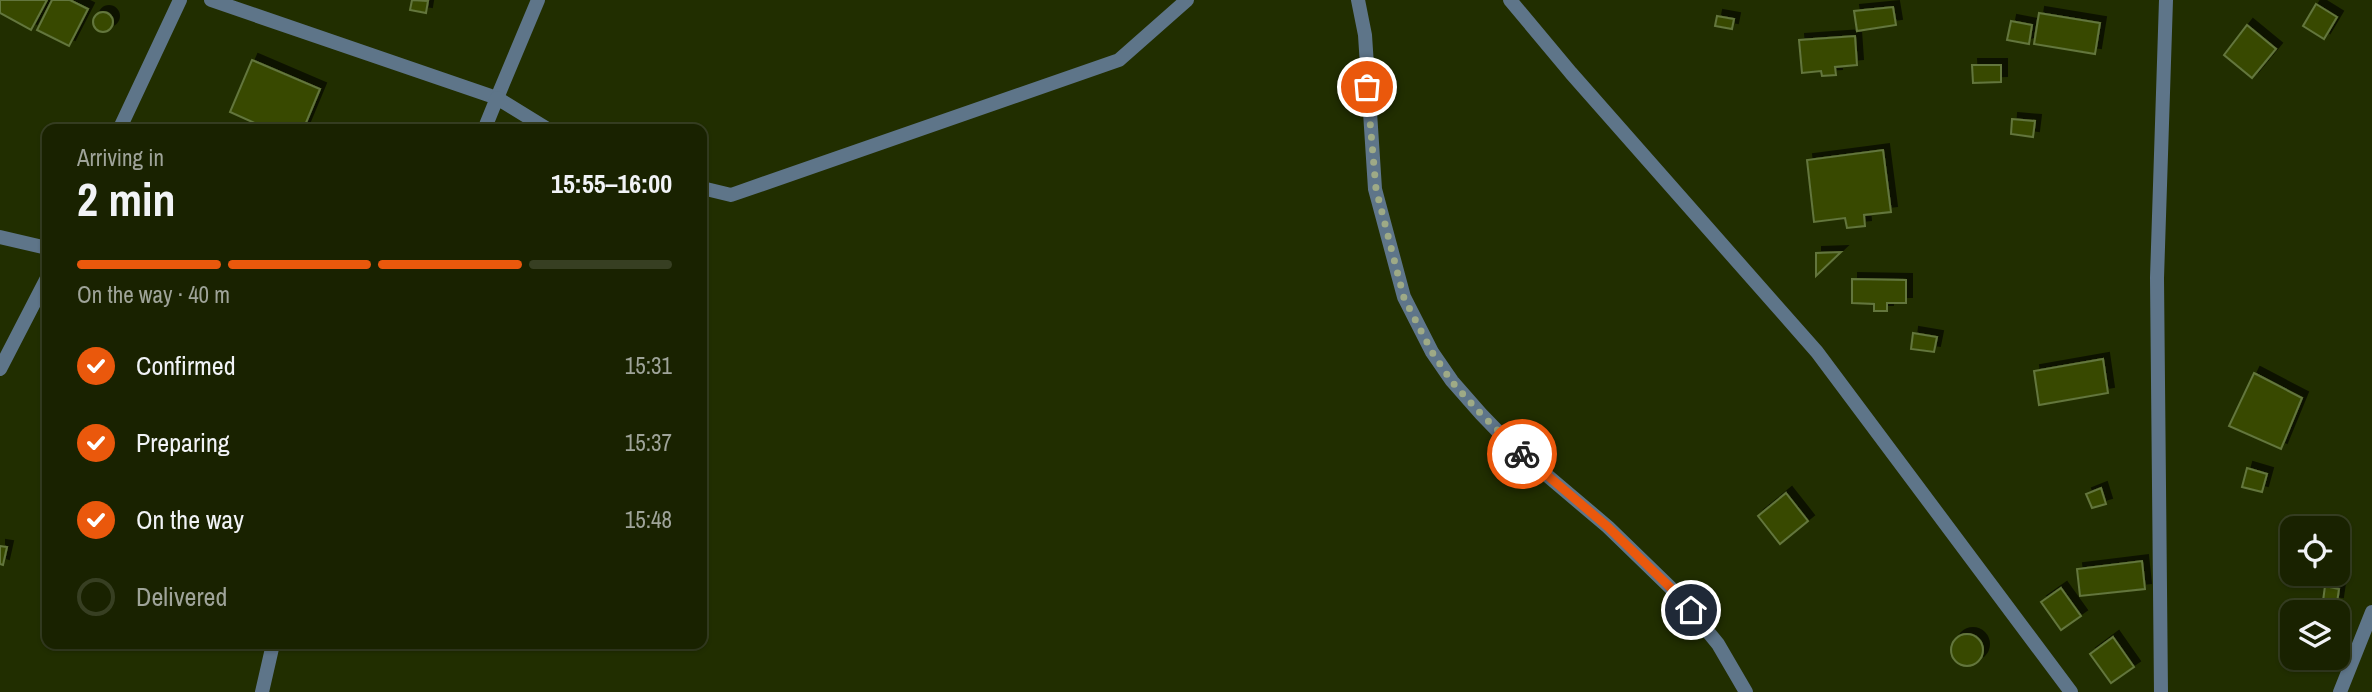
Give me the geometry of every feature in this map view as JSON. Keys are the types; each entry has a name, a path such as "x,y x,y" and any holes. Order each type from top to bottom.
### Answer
{"street":[{"path":"122,124 180,0"},
{"path":"211,0 497,99 539,124"},
{"path":"487,124 538,0"},
{"path":"707,189 731,195 1119,60 1187,0"},
{"path":"1358,0 1365,35 1376,189 1404,298 1432,352 1452,382 1491,424 1608,527 1677,594 1718,644 1746,692"},
{"path":"1510,0 1817,352 2071,692"},
{"path":"2161,692 2157,278 2166,0"},
{"path":"0,237 42,247"},
{"path":"0,369 42,288"},
{"path":"2340,692 2372,612"},
{"path":"262,692 271,649"}],"building":[{"path":"0,0 47,0 31,30 0,13"},
{"path":"52,0 70,0 88,9 69,46 37,30"},
{"path":"412,0 428,1 426,13 410,10"},
{"path":"2316,4 2337,17 2324,39 2303,26"},
{"path":"1893,7 1896,25 1857,31 1854,11"},
{"path":"103,12 110,15 113,22 110,29 103,32 96,29 93,22 96,15"},
{"path":"2039,13 2100,23 2095,54 2034,44"},
{"path":"1717,16 1734,19 1732,29 1715,26"},
{"path":"2011,21 2032,25 2029,44 2007,40"},
{"path":"2247,25 2276,49 2252,78 2224,55"},
{"path":"1855,36 1857,65 1835,67 1836,75 1822,76 1821,71 1802,73 1799,40"},
{"path":"252,60 320,89 305,124 257,124 230,112"},
{"path":"1972,65 2001,65 2001,82 1973,83"},
{"path":"2012,119 2035,121 2033,137 2011,134"},
{"path":"1883,150 1891,212 1864,215 1865,226 1847,228 1845,218 1814,222 1807,160"},
{"path":"1841,252 1816,276 1816,253"},
{"path":"1852,279 1906,280 1906,303 1887,303 1887,311 1874,311 1874,304 1852,303"},
{"path":"1913,333 1937,337 1934,352 1911,349"},
{"path":"2103,359 2108,393 2039,405 2034,371"},
{"path":"2254,373 2302,398 2281,449 2229,426"},
{"path":"2247,468 2267,474 2262,492 2242,487"},
{"path":"2101,488 2106,504 2092,508 2086,494"},
{"path":"1786,493 1808,521 1780,544 1758,516"},
{"path":"0,546 7,547 3,565 0,564"},
{"path":"2142,561 2145,589 2080,596 2077,569"},
{"path":"2325,586 2339,589 2337,600 2323,600"},
{"path":"2061,588 2081,616 2061,630 2041,602"},
{"path":"1967,634 1979,638 1983,650 1979,662 1967,666 1955,662 1951,650 1955,638"},
{"path":"2113,637 2134,667 2111,683 2090,654"}],"way so far":[{"path":"1367,87 1376,189 1404,298 1432,352 1452,382 1522,454"}],"route":[{"path":"1522,454 1608,527 1691,610"}]}
